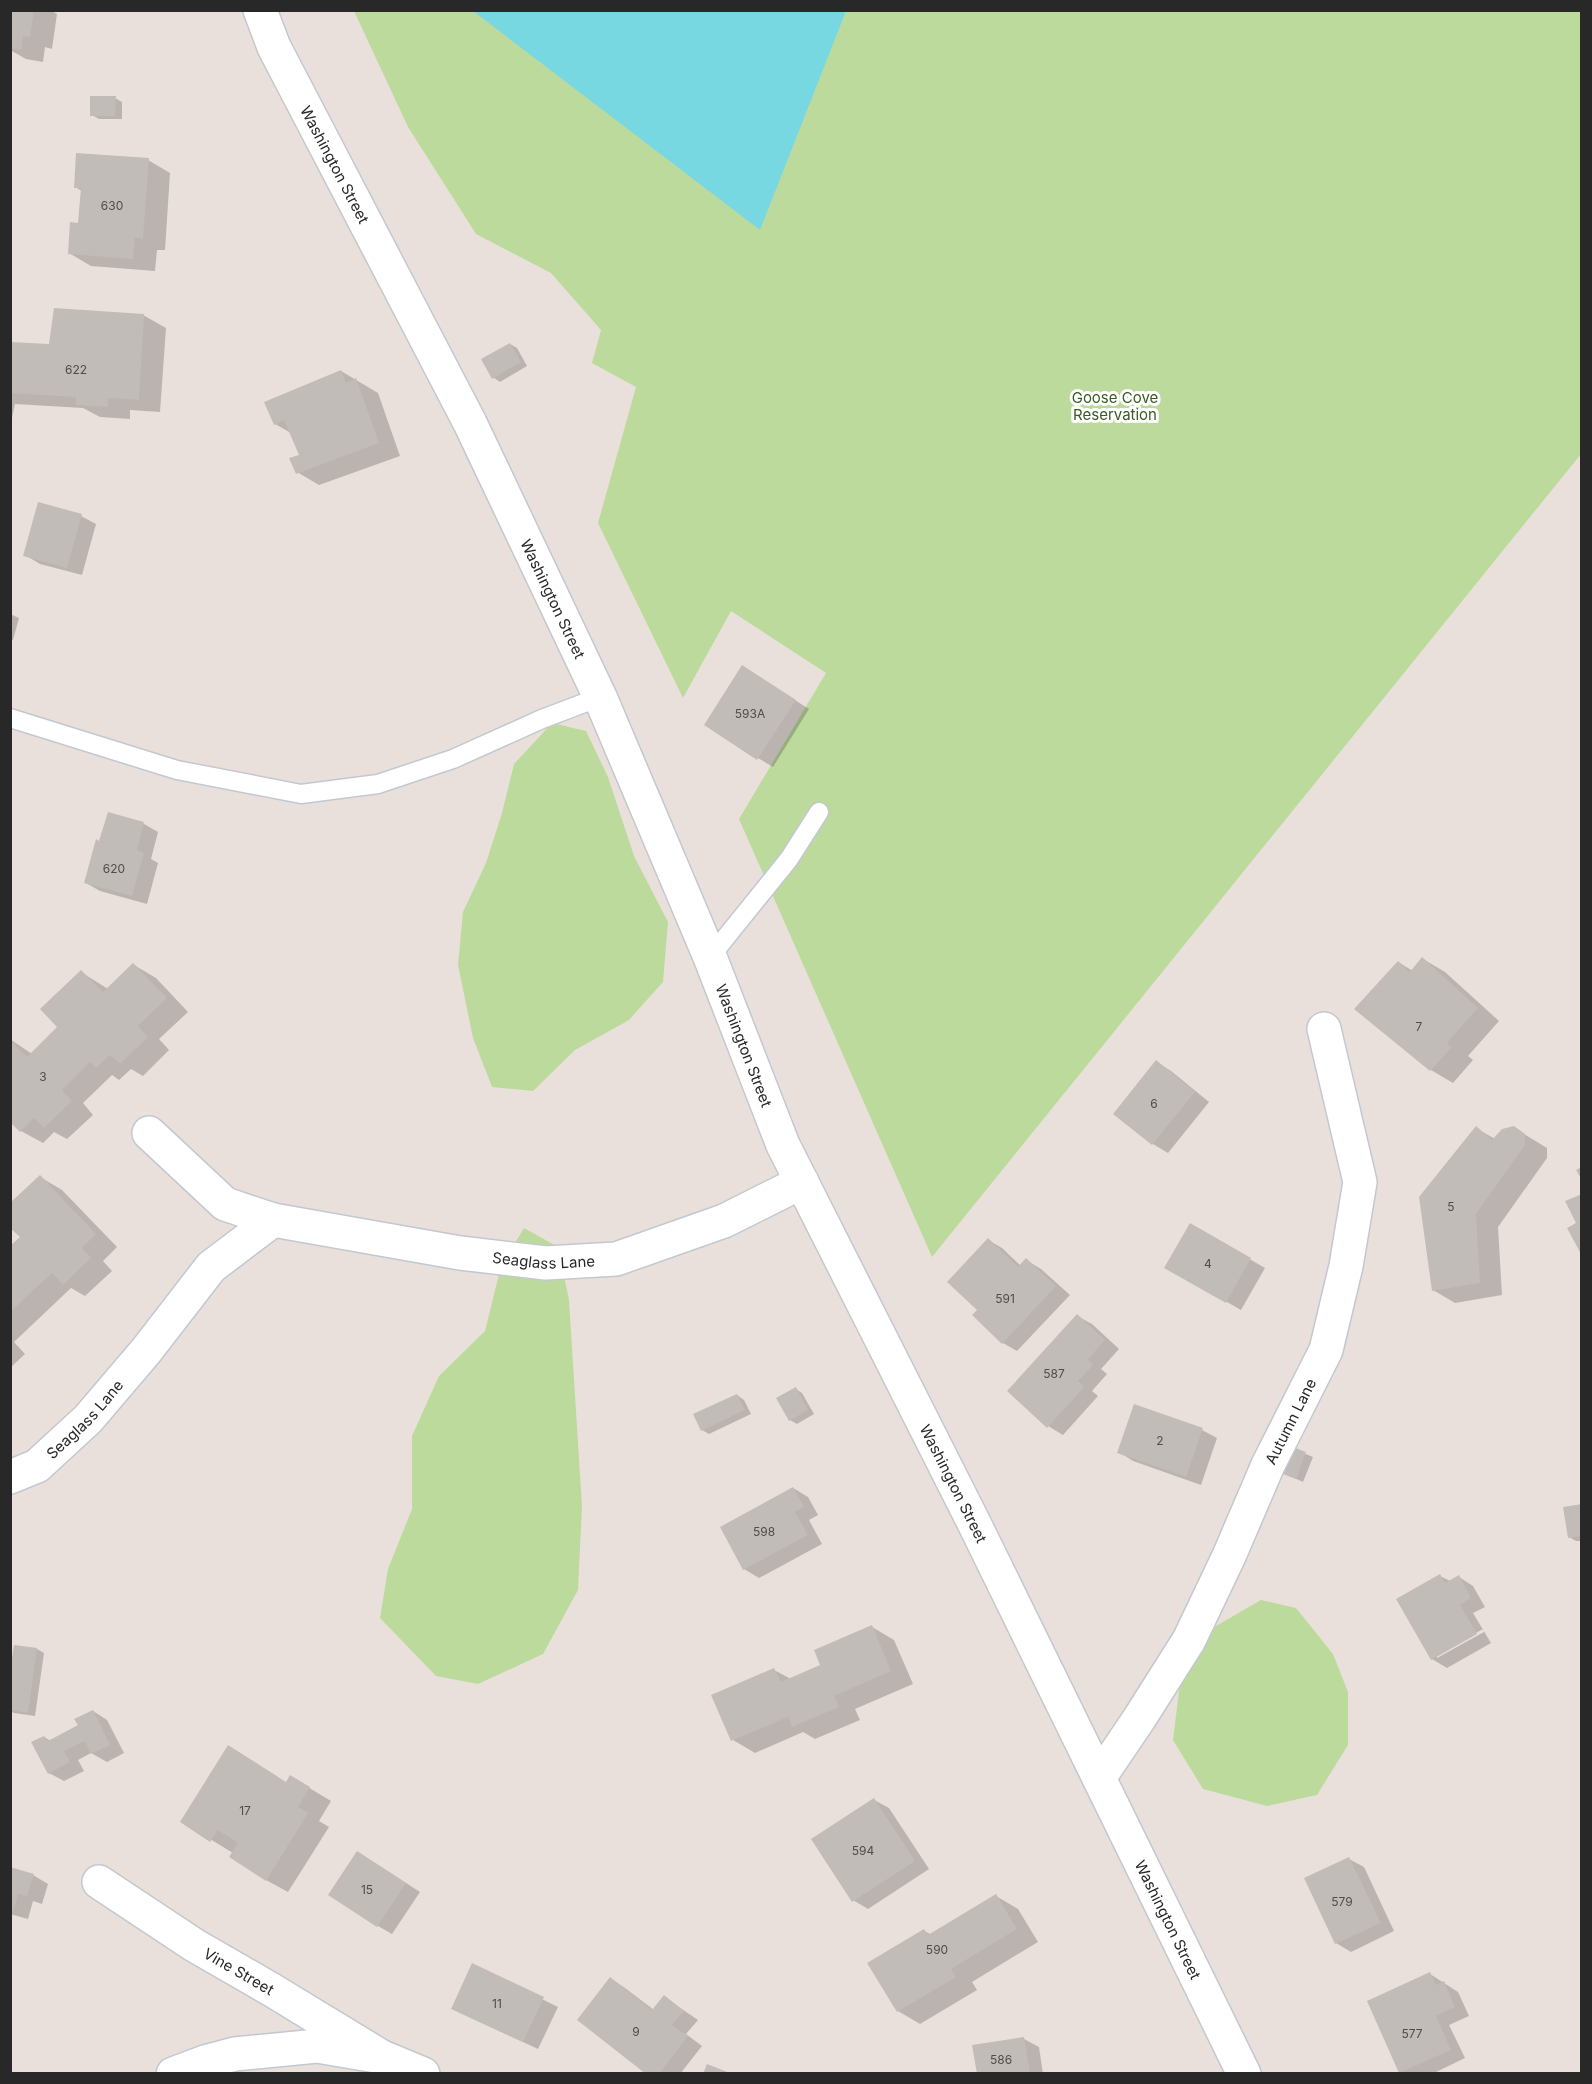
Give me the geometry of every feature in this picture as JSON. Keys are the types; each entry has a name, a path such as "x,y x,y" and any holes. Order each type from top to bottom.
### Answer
{"street":[{"name":"Washington Street","path":"260,10 274,47 470,423 600,697 710,957 783,1145 974,1523 1244,2073"},
{"name":"Autumn Lane","path":"1099,1778 1189,1640 1229,1556 1268,1465 1326,1350 1346,1266 1360,1182 1324,1029"},
{"name":"Seaglass Lane","path":"149,1133 225,1204 273,1220 460,1253 546,1263 616,1259 724,1221 802,1182"},
{"name":"Seaglass Lane","path":"10,1477 37,1466 88,1419 146,1351 211,1267 273,1220"},
{"name":"Vine Street","path":"99,1882 194,1945 382,2057 423,2073"},
{"name":"Vine Street","path":"174,2073 235,2054 317,2046 382,2057"}],"lane":[{"path":"10,718 177,770 301,794 378,783 453,759 542,719 600,697"},
{"path":"710,957 789,859 819,812"}],"green space":[{"name":"Goose Cove Reservation","path":"354,11 1581,11 1581,454 932,1257 739,819 826,673 731,611 683,698 598,523 636,387 592,363 601,330 551,273 476,234 408,127"},
{"path":"552,723 586,731 608,777 634,856 668,922 663,982 629,1020 575,1050 533,1091 492,1087 473,1038 458,965 463,912 486,863 514,764"},
{"path":"524,1228 558,1247 569,1300 582,1506 578,1590 543,1654 478,1684 436,1676 380,1618 388,1569 412,1509 412,1436 439,1376 485,1331 501,1266"},
{"path":"1261,1600 1296,1608 1333,1654 1348,1692 1348,1745 1317,1795 1267,1806 1203,1789 1173,1740 1181,1675 1216,1626"}],"water":[{"path":"473,11 846,11 760,230"}],"building":[{"path":"10,10 34,10 30,37 23,36 21,50 10,49"},
{"path":"90,96 116,96 115,116 90,116"},
{"path":"76,153 149,158 143,239 135,238 133,259 68,254 70,222 78,223 81,188 74,188"},
{"path":"54,308 144,314 139,400 108,398 108,407 76,405 76,397 10,393 10,342 49,344"},
{"path":"510,343 521,362 492,379 481,359"},
{"path":"341,370 346,383 356,378 379,443 296,474 289,458 299,455 284,420 274,425 264,402"},
{"path":"38,502 82,514 67,568 23,556"},
{"path":"742,665 796,700 757,760 704,725"},
{"path":"108,812 144,822 137,850 144,853 132,896 84,883 96,839 99,841"},
{"path":"1422,957 1478,1008 1447,1043 1452,1047 1430,1071 1354,1009 1398,961 1410,972"},
{"path":"133,963 167,998 138,1026 148,1037 120,1064 110,1055 96,1068 90,1062 62,1090 72,1101 44,1128 34,1118 20,1132 10,1122 10,1040 27,1057 57,1027 40,1009 81,970 103,992"},
{"path":"1156,1060 1195,1092 1152,1145 1113,1114"},
{"path":"1476,1126 1492,1140 1502,1129 1514,1126 1525,1134 1525,1145 1476,1214 1480,1283 1432,1291 1419,1197"},
{"path":"1582,1167 1582,1180 1576,1170"},
{"path":"40,1175 96,1234 82,1248 91,1258 63,1285 52,1273 10,1312 10,1246 20,1237 10,1228 10,1203"},
{"path":"1582,1194 1582,1256 1567,1228 1576,1223 1565,1201"},
{"path":"1190,1223 1251,1258 1226,1303 1164,1268"},
{"path":"988,1238 1018,1267 1026,1258 1056,1286 1002,1344 972,1315 977,1310 947,1282"},
{"path":"1077,1314 1105,1340 1088,1359 1093,1365 1078,1381 1084,1387 1047,1428 1007,1391"},
{"path":"796,1387 808,1410 789,1421 776,1398"},
{"path":"737,1394 745,1410 701,1431 693,1414"},
{"path":"1134,1404 1203,1428 1186,1477 1117,1453"},
{"path":"1285,1444 1306,1452 1296,1479 1275,1471"},
{"path":"793,1487 804,1507 795,1512 808,1535 743,1570 720,1527"},
{"path":"1582,1504 1582,1536 1568,1538 1563,1507"},
{"path":"1440,1574 1445,1583 1459,1575 1471,1598 1460,1605 1477,1634 1431,1660 1396,1599"},
{"path":"872,1625 891,1671 834,1696 839,1707 792,1727 788,1717 731,1741 711,1695 774,1668 781,1682 820,1665 814,1650"},
{"path":"14,1645 37,1648 28,1713 10,1710 10,1671"},
{"path":"93,1710 110,1745 91,1754 85,1741 64,1751 70,1762 48,1774 31,1742 44,1736 48,1741 78,1725 74,1719"},
{"path":"228,1745 286,1782 290,1775 310,1787 298,1807 308,1813 266,1881 229,1857 238,1843 218,1830 210,1842 180,1822"},
{"path":"874,1798 915,1861 852,1902 811,1839"},
{"path":"357,1851 406,1883 377,1927 328,1895"},
{"path":"1349,1857 1381,1923 1335,1944 1304,1878"},
{"path":"10,1867 34,1874 27,1896 18,1894 13,1912 10,1911"},
{"path":"996,1894 1017,1929 951,1969 956,1977 897,2012 867,1963 924,1929 928,1935"},
{"path":"472,1963 544,1997 523,2042 451,2009"},
{"path":"1430,1972 1436,1985 1444,1981 1455,2007 1436,2016 1451,2050 1399,2073 1367,2001"},
{"path":"610,1977 652,2010 664,1995 684,2011 672,2025 688,2036 659,2074 646,2074 577,2020"},
{"path":"1024,2037 1030,2074 977,2074 972,2045"},
{"path":"707,2064 730,2073 730,2074 703,2074"}]}
